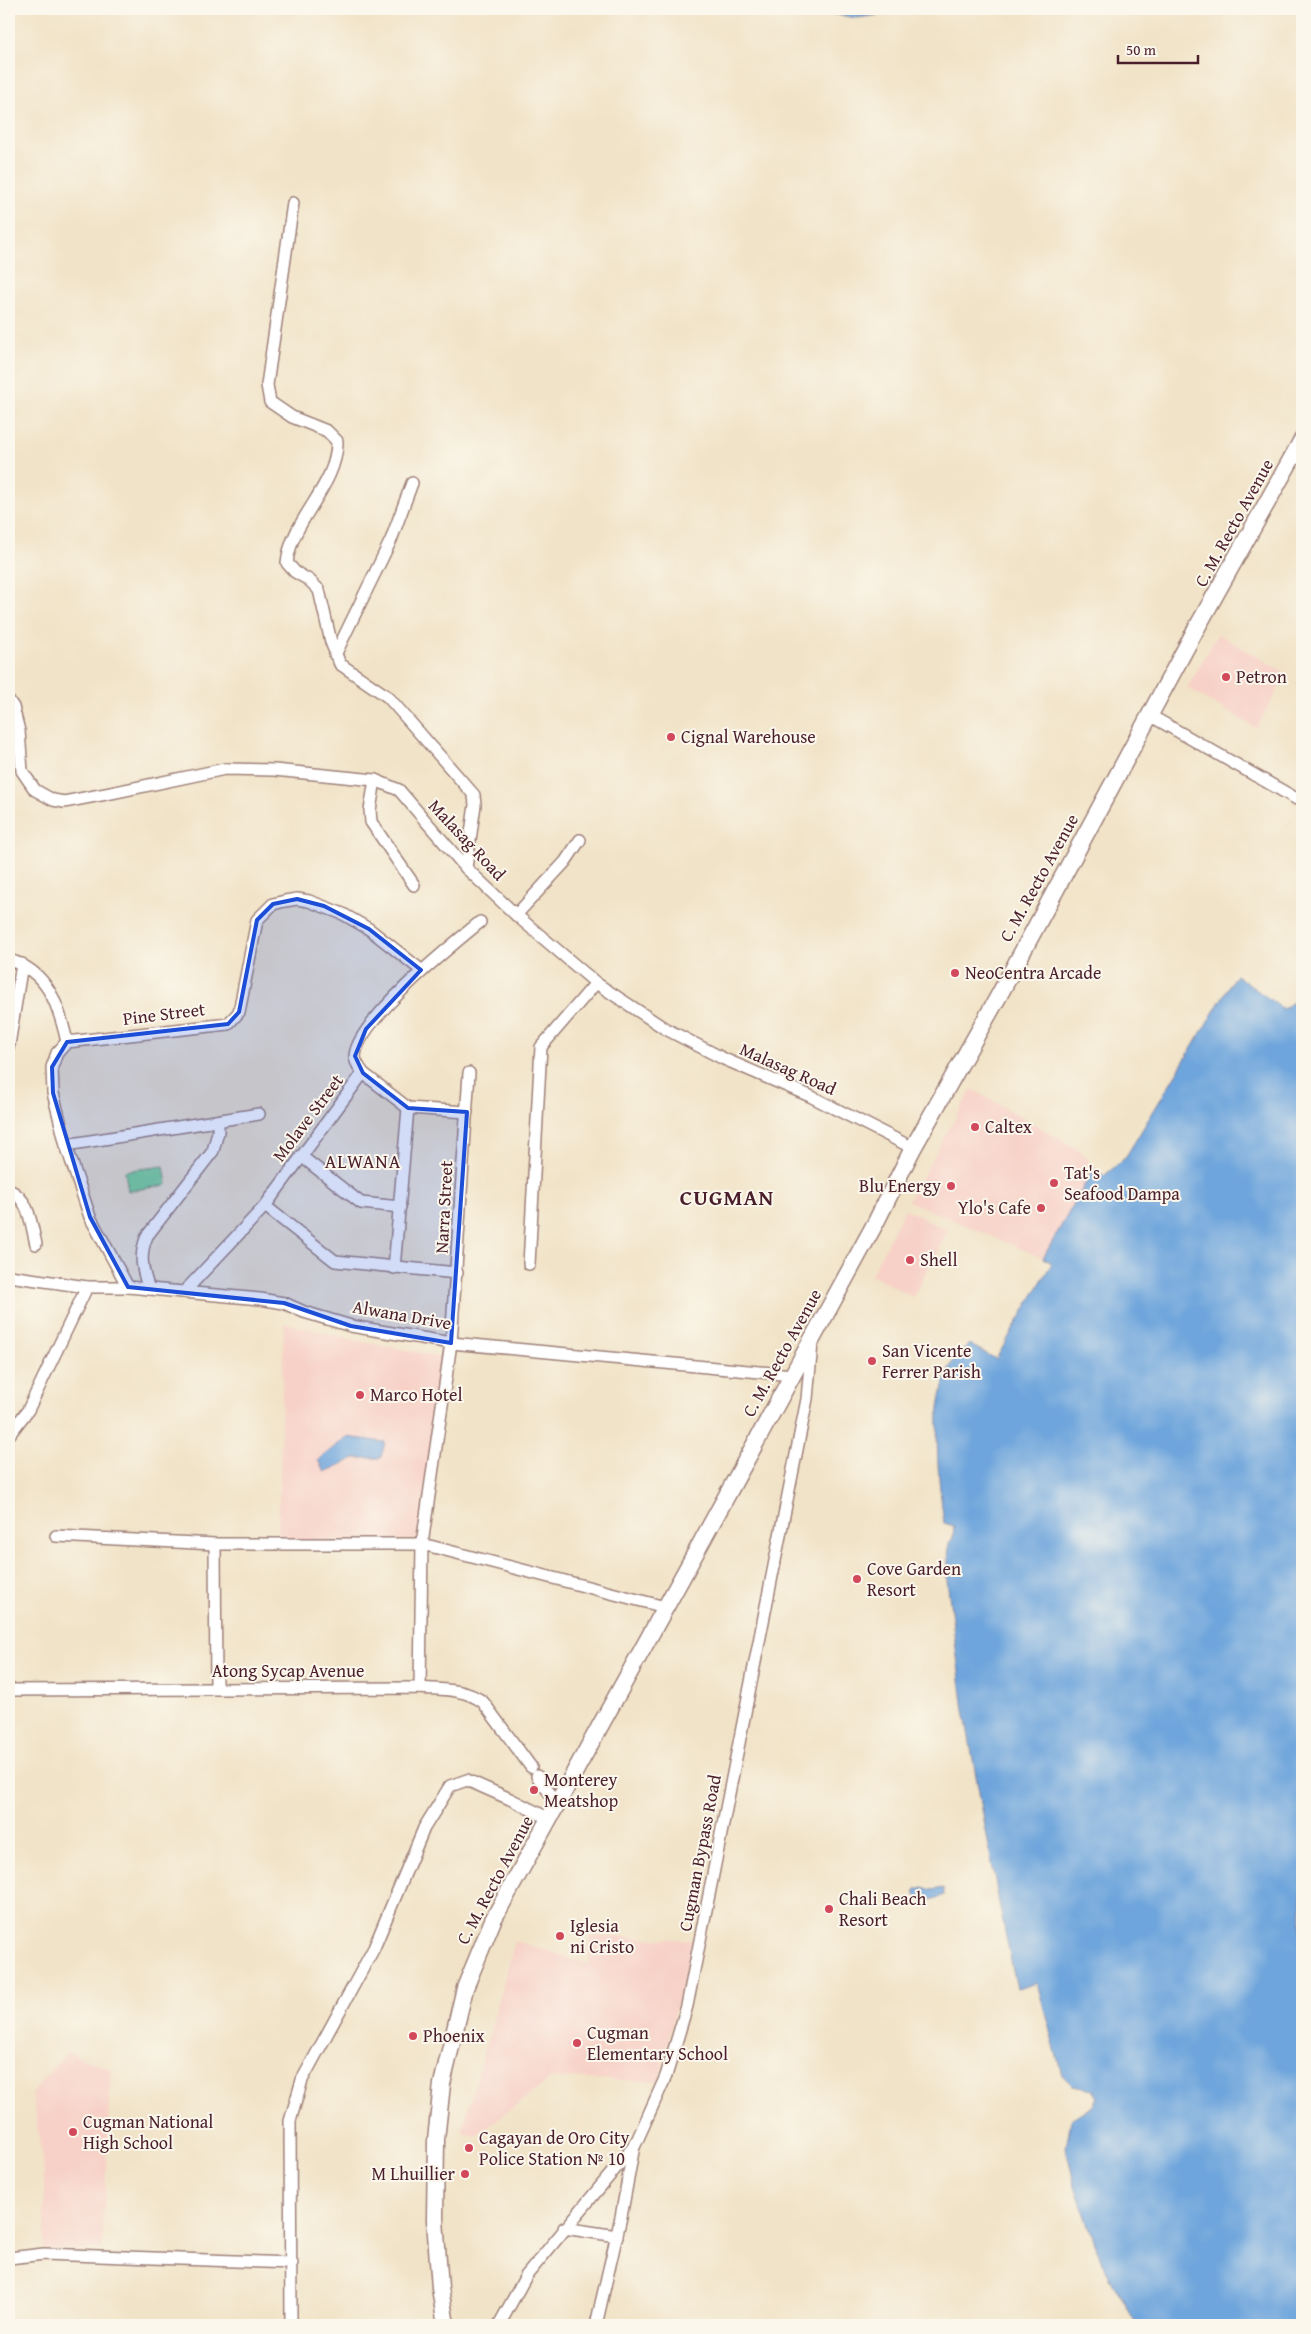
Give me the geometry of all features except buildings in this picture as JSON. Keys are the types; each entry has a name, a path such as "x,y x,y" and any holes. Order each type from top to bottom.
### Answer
{"highway":[{"name":"C. M. Recto Avenue","path":"446,2325 437,2254 434,2190 436,2140 447,2061 465,1988 487,1934 500,1906 550,1819 876,1222 913,1148 997,999 1029,936 1300,449"}],"street":[{"path":"293,202 267,385 270,402 292,417 327,431 338,441 338,453 323,487 288,548 287,563 295,572 309,580 319,590 335,655 340,664 388,697 474,795 475,805 466,868"},
{"path":"335,655 391,540 412,483"},
{"name":"Malasag Road","path":"9,701 13,707 19,731 22,771 36,790 54,800 64,802 225,769 274,770 375,780 388,784 399,790 466,868 516,915 596,984 664,1028 724,1059 810,1096 913,1148"},
{"path":"1151,716 1302,802"},
{"path":"375,780 370,810 371,822 414,885"},
{"path":"516,915 565,862 580,840"},
{"name":"Pine Street","path":"67,1042 228,1024 239,1012 257,920 273,904 285,901 309,902 343,914 369,929 421,970"},
{"name":"Molave Street","path":"184,1292 265,1206 364,1073 356,1062 355,1056 366,1029 421,970 480,922"},
{"path":"9,960 22,964 40,977 56,1001 67,1042 57,1053 52,1067 53,1093 66,1146 90,1217 128,1287"},
{"path":"9,1045 22,964"},
{"path":"529,1264 541,1047 596,984"},
{"path":"364,1073 408,1108 467,1112"},
{"name":"Narra Street","path":"420,1688 422,1544 451,1342 458,1273 469,1073"},
{"path":"394,1268 408,1108"},
{"path":"66,1146 260,1114"},
{"path":"149,1289 143,1274 141,1256 147,1236 213,1150 218,1132 218,1121"},
{"path":"301,1156 360,1203 400,1206"},
{"path":"9,1190 24,1203 36,1244"},
{"path":"265,1206 335,1261 458,1273"},
{"name":"Alwana Drive","path":"9,1276 87,1287 128,1287 284,1303 304,1312 352,1326 451,1342 792,1375"},
{"path":"9,1435 28,1410 87,1287"},
{"name":"Cugman Bypass Road","path":"499,2325 526,2276 635,2144 666,2076 687,2006 807,1399 812,1339"},
{"path":"56,1536 215,1544 422,1544 665,1607"},
{"path":"215,1544 216,1688"},
{"name":"Atong Sycap Avenue","path":"9,1690 420,1688 454,1691 474,1696 483,1702 558,1804"},
{"path":"292,2325 290,2121 294,2103 302,2080 374,1948 424,1828 450,1786 467,1780 550,1819"},
{"path":"596,2325 617,2236 635,2144"},
{"path":"564,2228 617,2236"},
{"path":"9,2258 34,2254 292,2263"}],"highlighted area":[{"path":"297,899 324,906 369,929 421,970 366,1029 355,1056 363,1073 408,1108 467,1112 451,1343 351,1326 284,1303 128,1287 90,1217 53,1093 52,1067 67,1042 228,1024 239,1012 257,920 273,904"}],"shaded area":[{"path":"1218,634 1287,674 1256,728 1187,688"},
{"path":"972,1089 1081,1151 1094,1168 1043,1258 908,1201"},
{"path":"905,1209 948,1231 913,1297 871,1275"},
{"name":"Marco Hotel","path":"284,1323 362,1342 443,1357 418,1540 278,1541"},
{"name":"Cugman Elementary School","path":"590,1936 695,1940 676,2008 659,2081 552,2078 475,2136 462,2131 515,1941 589,1964"},
{"name":"Cugman National High School","path":"67,2052 111,2069 102,2249 44,2250 44,2172 32,2093"}],"green space":[{"path":"164,1166 167,1185 128,1191 125,1171"}],"water":[{"path":"801,9 905,9 900,12 857,18"},
{"path":"1236,975 1283,1009 1302,996 1302,2325 1137,2325 1103,2265 1074,2183 1066,2147 1071,2120 1094,2105 1097,2096 1093,2090 1073,2086 1062,2075 1037,1983 1017,1989 1001,1913 964,1710 947,1580 949,1543 953,1538 954,1526 944,1523 938,1462 938,1418 945,1378 953,1361 969,1344 996,1359 1052,1263 1043,1258 1094,1168 1104,1176 1125,1158"},
{"path":"347,1437 385,1442 381,1458 355,1458 325,1472 318,1460"},
{"path":"923,1887 932,1890 943,1888 944,1895 932,1899 921,1899 914,1893 916,1889"}],"place":[{"name":"Petron","path":"1226,677"},
{"name":"Cignal Warehouse","path":"671,737"},
{"name":"NeoCentra Arcade","path":"955,973"},
{"name":"Caltex","path":"975,1127"},
{"name":"Tat's Seafood Dampa","path":"1054,1183"},
{"name":"Blu Energy","path":"951,1186"},
{"name":"Ylo's Cafe","path":"1041,1208"},
{"name":"Shell","path":"910,1260"},
{"name":"San Vicente Ferrer Parish","path":"872,1361"},
{"name":"Marco Hotel","path":"360,1395"},
{"name":"Cove Garden Resort","path":"857,1579"},
{"name":"Monterey Meatshop","path":"534,1790"},
{"name":"Chali Beach Resort","path":"829,1909"},
{"name":"Iglesia ni Cristo","path":"560,1936"},
{"name":"Phoenix","path":"413,2036"},
{"name":"Cugman Elementary School","path":"577,2043"},
{"name":"Cugman National High School","path":"73,2132"},
{"name":"Cagayan de Oro City Police Station № 10","path":"469,2148"},
{"name":"M Lhuillier","path":"465,2174"}],"district":[{"name":"ALWANA","path":"363,1161"},
{"name":"CUGMAN","path":"727,1197"}]}
